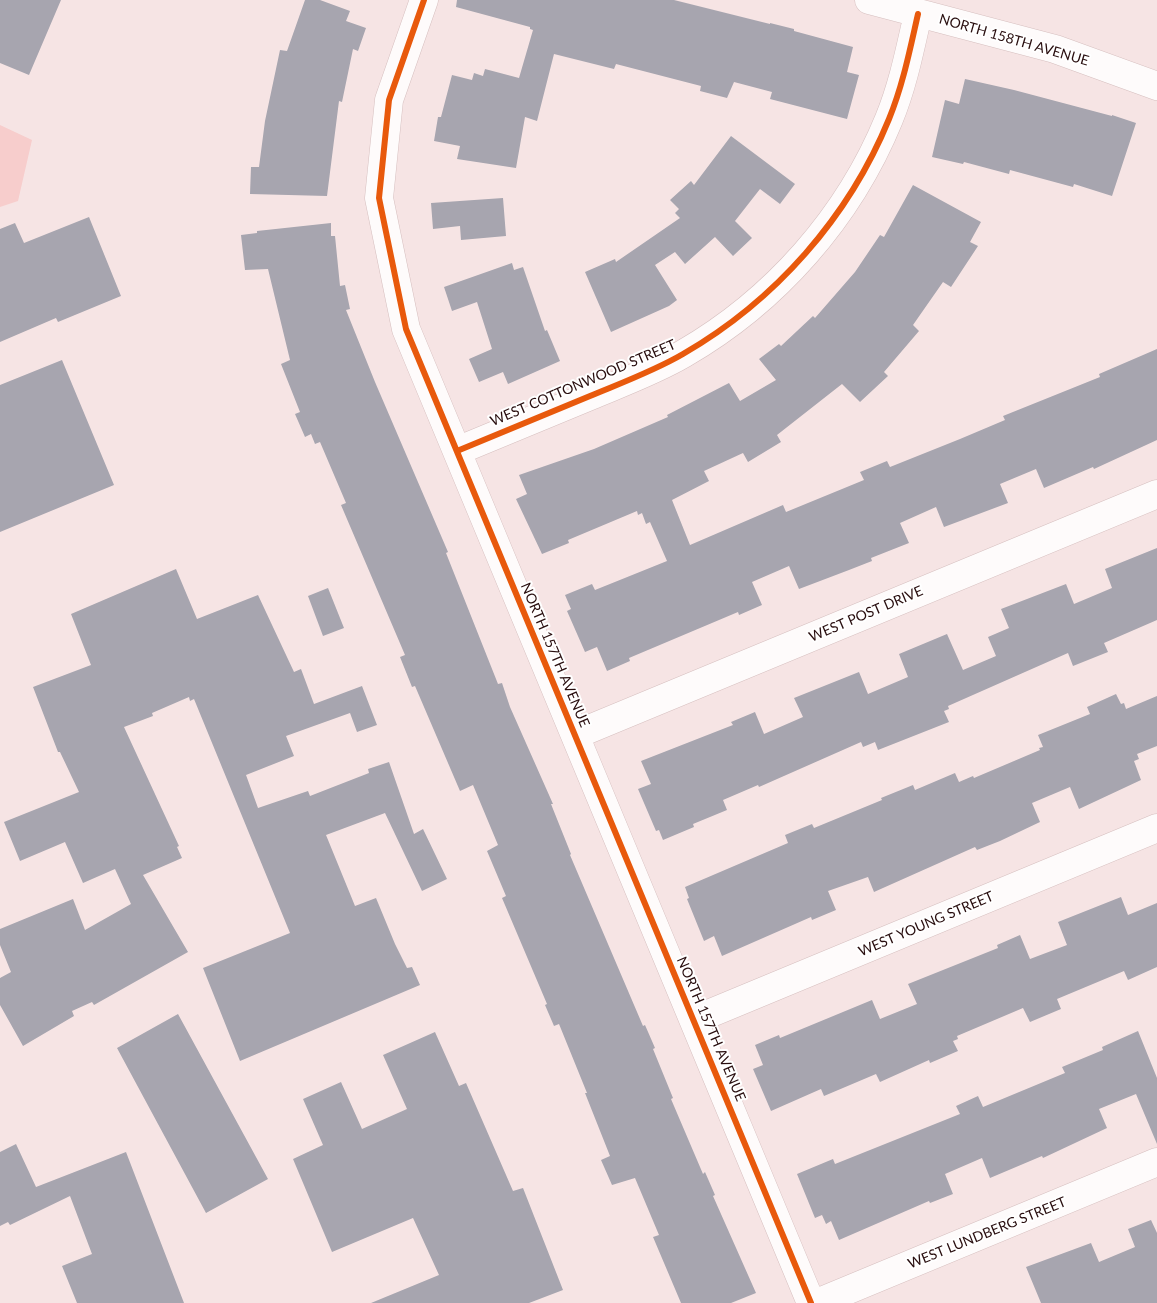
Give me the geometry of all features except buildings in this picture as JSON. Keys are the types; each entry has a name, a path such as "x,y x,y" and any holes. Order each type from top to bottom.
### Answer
{"street":[{"name":"NORTH 157TH AVENUE","path":"424,0 389,100 380,198 406,329 811,1303"},
{"name":"NORTH 158TH AVENUE","path":"869,0 1055,49 1157,86"},
{"name":"WEST COTTONWOOD STREET","path":"457,451 626,381 682,354 736,319 782,279 822,235 868,165 890,117 907,63 918,14"},
{"name":"WEST POST DRIVE","path":"575,735 1157,494"},
{"name":"WEST YOUNG STREET","path":"694,1020 1157,828"},
{"name":"WEST LUNDBERG STREET","path":"817,1303 1157,1162"}],"shaded area":[{"path":"0,125 32,140 18,201 0,207"}],"cycle path":[{"path":"424,0 389,100 379,198 406,329 811,1303"},
{"path":"457,451 672,360 717,333 778,282 806,253 830,222 853,190 872,155 889,119 898,93 918,14"}]}
